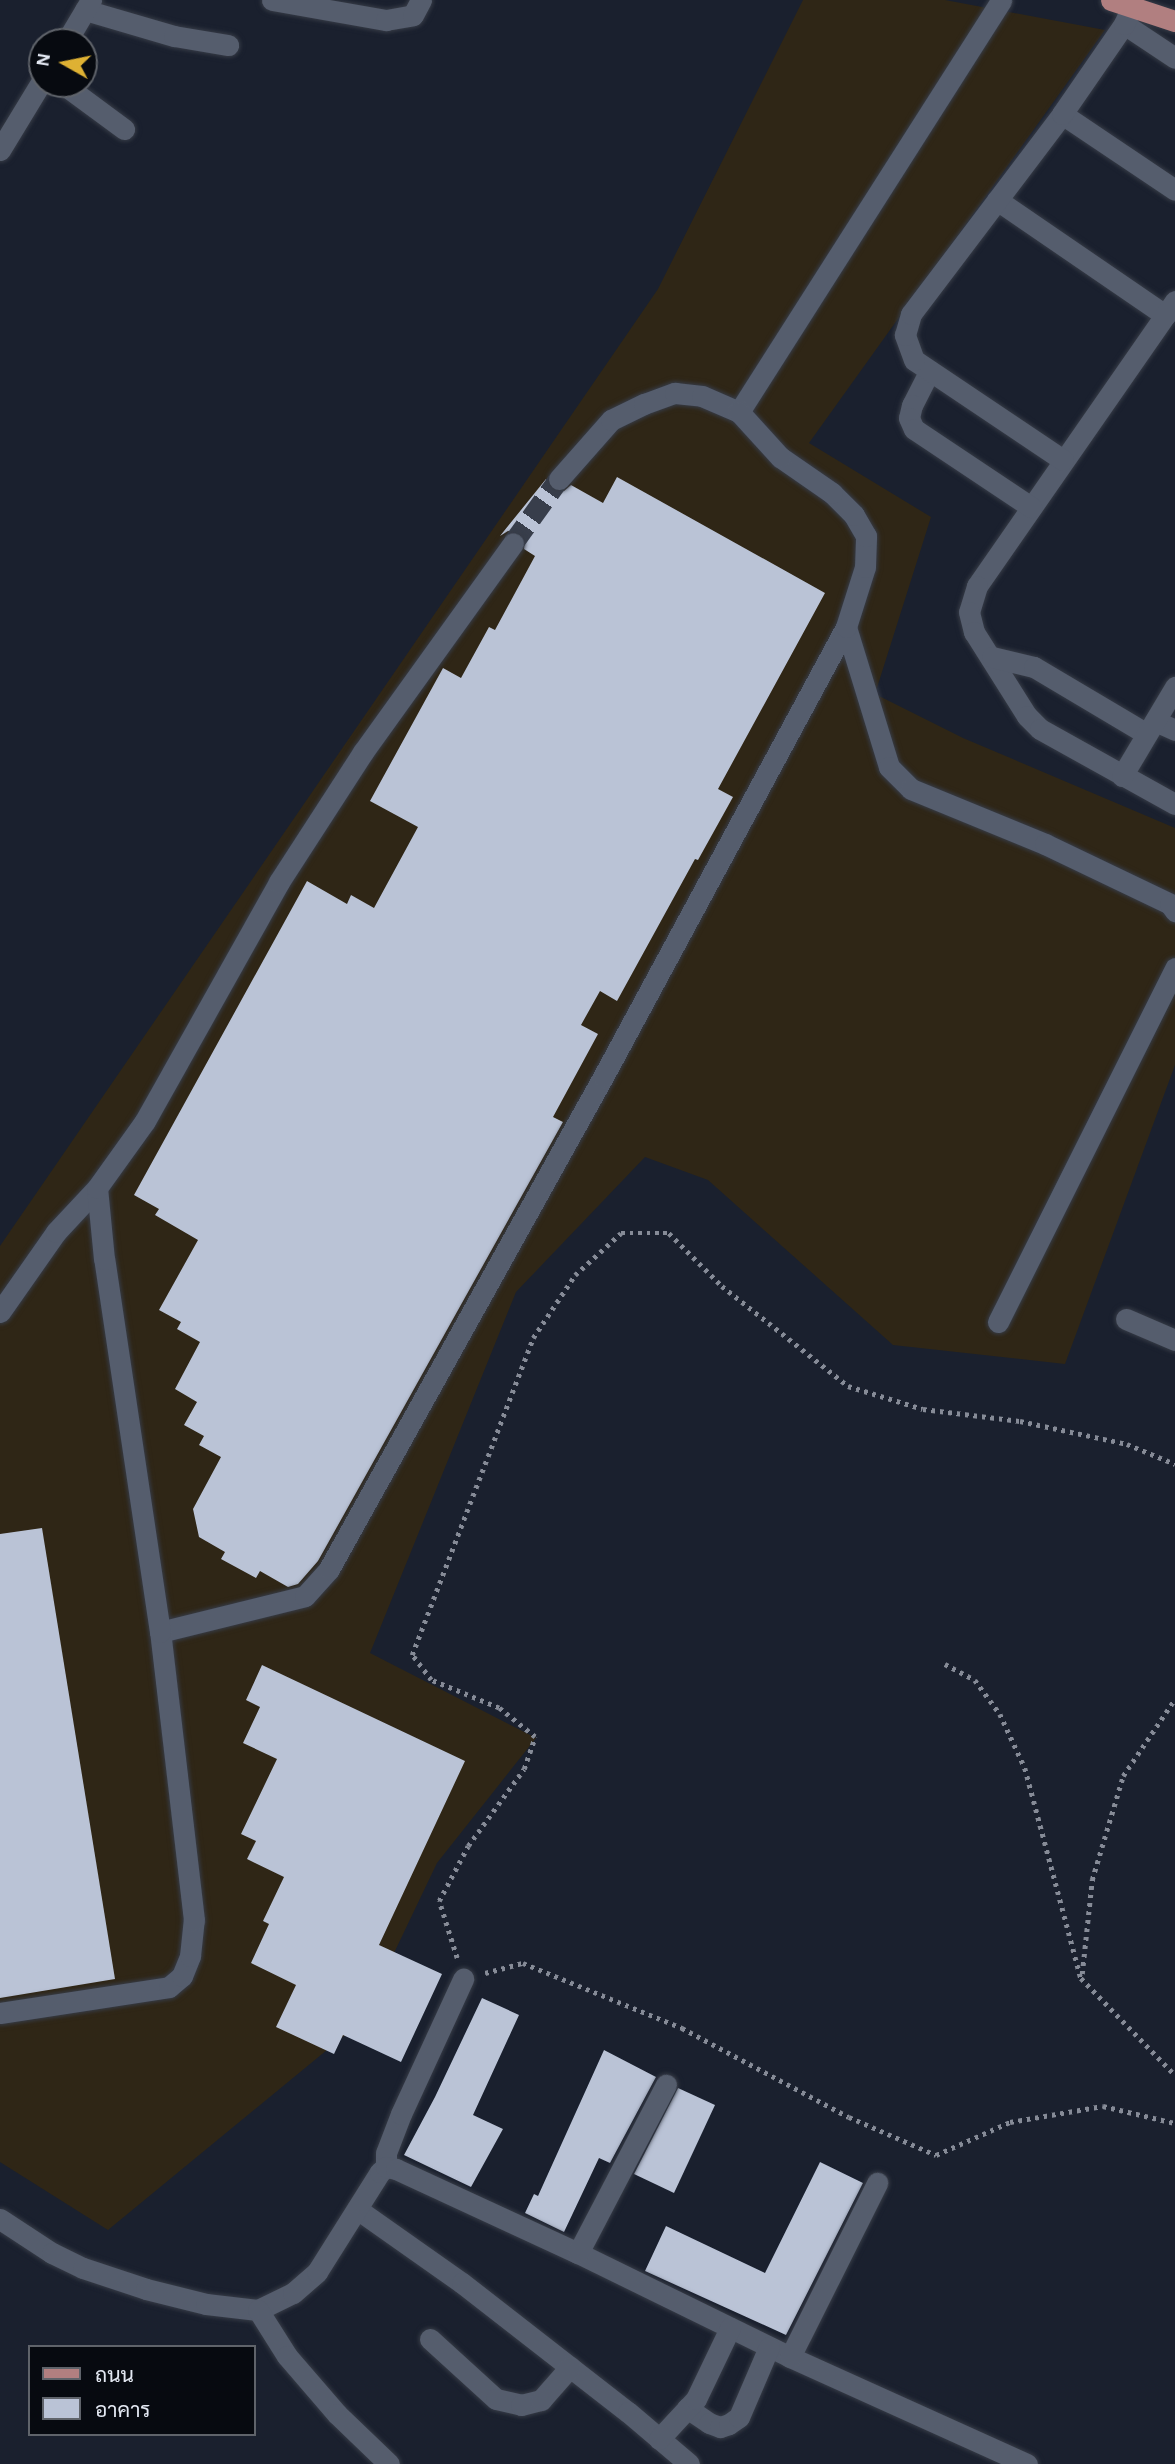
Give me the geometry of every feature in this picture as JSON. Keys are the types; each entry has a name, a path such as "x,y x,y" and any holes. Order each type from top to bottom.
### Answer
{"main road":[{"path":"1111,0 1128,15 1175,21"}],"street":[{"path":"272,0 386,20 413,15 421,0"},
{"path":"739,412 1001,0"},
{"path":"74,28 88,5 174,36 228,45"},
{"path":"1063,460 929,372 914,360 907,347 905,335 911,314 1062,114 1128,15 1175,58"},
{"path":"0,150 32,98"},
{"path":"82,98 124,129"},
{"path":"1062,114 1175,190"},
{"path":"997,200 1170,308 977,586 969,612 974,632 1027,716 1040,729 1175,804"},
{"path":"929,372 912,405 909,418 914,429 1031,507"},
{"path":"160,1632 305,1596 329,1569 603,1077 846,627 865,567 866,536 854,515 832,493 780,457 739,412 702,396 675,393 644,404 611,420 559,479"},
{"path":"0,1312 57,1232 97,1188 145,1121 300,850 363,752 513,543"},
{"path":"846,627 889,767 911,789 1045,845 1170,904 1175,911"},
{"path":"992,657 1034,667 1151,727 1175,730"},
{"path":"1122,776 1175,687"},
{"path":"998,1322 1175,968"},
{"path":"0,2013 169,1987 182,1976 190,1956 194,1920 160,1632 104,1259 97,1188"},
{"path":"1126,1319 1175,1340"},
{"path":"386,2167 386,2153 401,2114 463,1979"},
{"path":"578,2253 666,2085"},
{"path":"0,2219 52,2253 83,2267 146,2289 206,2304 258,2310 293,2293 317,2272 380,2172 386,2167"},
{"path":"386,2167 578,2253 790,2357 1027,2464"},
{"path":"790,2357 877,2183"},
{"path":"357,2209 462,2283 688,2464"},
{"path":"258,2310 287,2356 337,2414 389,2464"},
{"path":"659,2439 696,2399 730,2328"},
{"path":"430,2339 496,2399 521,2405 541,2400 570,2367"},
{"path":"687,2408 720,2427 740,2417 769,2347"}],"path":[{"path":"1175,1464 1127,1444 1020,1421 923,1409 848,1386 722,1286 669,1233 621,1233 575,1275 533,1338 412,1655 431,1680 499,1708 535,1737 524,1769 468,1846 439,1901 463,1979 523,1963 682,2028 849,2118 936,2155 1010,2122 1103,2106 1175,2123"},
{"path":"945,1664 975,1680 1000,1714 1025,1768 1082,1978 1175,2075"},
{"path":"1082,1978 1091,1880 1124,1776 1175,1699"}],"shaded area":[{"path":"803,0 945,0 1105,30 809,443 931,517 875,694 963,738 1175,828 1175,1065 1065,1364 893,1345 708,1180 645,1157 516,1292 370,1653 536,1738 437,1863 361,2022 108,2230 0,2162 0,1246 658,289"}],"building":[{"path":"617,477 825,593 718,789 733,797 698,860 695,859 617,1001 600,991 581,1025 598,1034 553,1117 563,1122 318,1561 298,1584 288,1587 260,1571 256,1578 221,1559 225,1552 199,1537 193,1509 221,1457 199,1445 204,1436 184,1425 197,1402 175,1389 200,1342 177,1329 181,1322 159,1310 198,1240 155,1215 159,1209 134,1195 307,881 347,904 351,895 374,908 418,827 370,801 443,668 461,678 489,627 495,630 535,556 524,549 525,538 520,532 508,531 500,536 546,479 550,488 556,492 564,491 571,485 603,503"},
{"path":"42,1528 115,1979 0,1998 0,1534"},
{"path":"262,1665 465,1761 379,1945 442,1974 401,2062 343,2035 334,2054 276,2027 296,1985 251,1963 269,1924 263,1921 284,1877 247,1859 256,1841 241,1834 277,1759 243,1743 260,1707 246,1700"},
{"path":"482,1998 519,2015 473,2115 503,2129 471,2187 404,2155"},
{"path":"604,2050 656,2077 610,2163 599,2158 564,2232 525,2213 534,2194 538,2196"},
{"path":"678,2088 715,2105 674,2193 634,2174"},
{"path":"820,2162 863,2183 786,2335 645,2271 666,2226 765,2273"}],"tunnel":[{"path":"513,543 559,479"}]}
